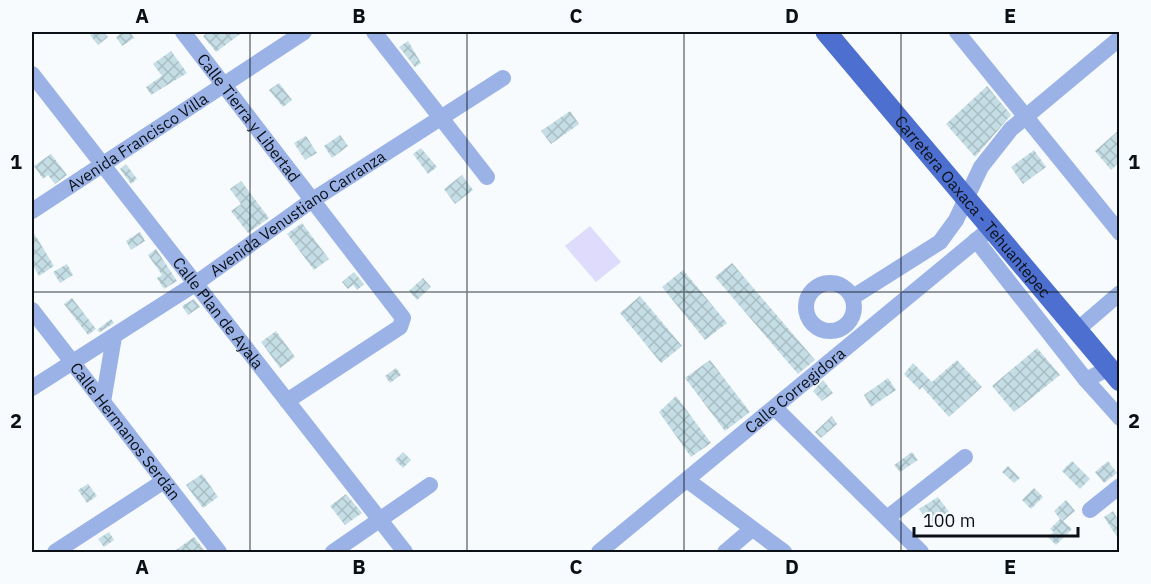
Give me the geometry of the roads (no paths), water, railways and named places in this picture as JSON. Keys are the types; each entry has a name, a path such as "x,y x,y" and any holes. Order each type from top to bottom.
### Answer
{"main road":[{"name":"Carretera Oaxaca - Tehuantepec","path":"835,35 966,201 983,234 1077,330 1114,375"}],"street":[{"name":"Calle Tierra y Libertad","path":"183,32 403,318 400,327 287,401"},
{"name":"Avenida Francisco Villa","path":"32,211 304,32"},
{"path":"374,32 440,120 487,177"},
{"path":"957,32 1119,233"},
{"path":"853,297 940,242 956,220 981,167 1011,129 1119,38"},
{"name":"Calle Plan de Ayala","path":"32,74 100,165 405,552"},
{"name":"Avenida Venustiano Carranza","path":"32,388 72,360 114,337 195,284 311,201 503,78"},
{"path":"983,234 1086,380 1119,418"},
{"name":"Calle Corregidora","path":"599,552 983,234"},
{"path":"1077,330 1119,293"},
{"name":"Calle Hermanos Serdán","path":"32,310 219,552"},
{"path":"103,402 114,337"},
{"path":"1086,380 1114,375"},
{"path":"775,408 921,552"},
{"path":"887,518 964,457"},
{"path":"687,480 784,552"},
{"path":"55,552 164,481"},
{"path":"333,552 430,486"},
{"path":"1090,510 1119,486"},
{"path":"724,552 752,529"}]}
